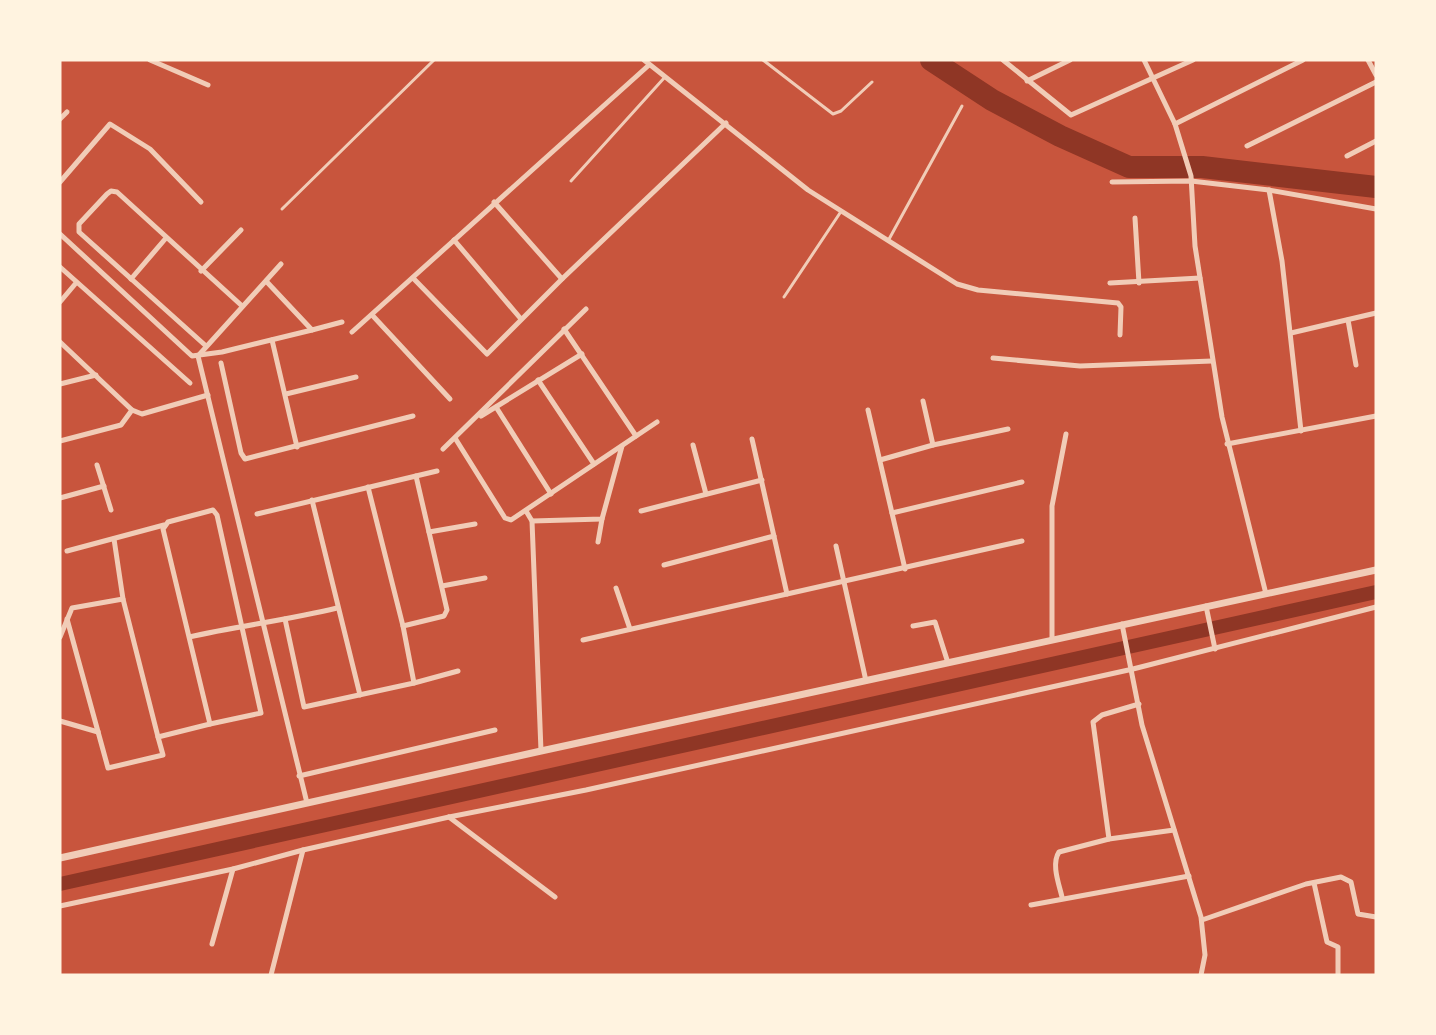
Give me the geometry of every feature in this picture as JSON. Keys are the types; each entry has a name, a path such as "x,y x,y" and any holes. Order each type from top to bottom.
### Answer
{"street":[{"path":"150,60 208,84"},
{"path":"644,60 840,213 966,288 1118,303 1121,307 1120,335"},
{"path":"1003,60 1026,81 1071,115 1193,60"},
{"path":"1026,81 1070,60"},
{"path":"1144,60 1175,124 1191,178 1200,279 1212,361 1227,444 1266,594"},
{"path":"1175,124 1303,60"},
{"path":"1368,60 1376,75"},
{"path":"352,332 373,316 494,202 649,65"},
{"path":"1247,146 1376,82"},
{"path":"60,119 67,112"},
{"path":"413,278 485,355 726,123"},
{"path":"60,182 110,124 150,149 201,202"},
{"path":"1347,156 1376,141"},
{"path":"1112,182 1191,178 1376,209"},
{"path":"1269,190 1291,333 1302,431"},
{"path":"206,346 79,232 79,224 111,191 117,192 201,271 241,305"},
{"path":"494,202 562,279"},
{"path":"1135,218 1139,284"},
{"path":"201,271 241,230"},
{"path":"60,234 192,356 272,340 342,322"},
{"path":"131,279 166,238"},
{"path":"454,240 521,319"},
{"path":"198,356 241,305 280,264"},
{"path":"60,267 75,283 190,383"},
{"path":"1110,283 1139,284 1200,279"},
{"path":"266,281 312,330"},
{"path":"60,302 75,283"},
{"path":"442,449 586,309"},
{"path":"1291,333 1376,313"},
{"path":"373,316 450,399"},
{"path":"1348,320 1356,365"},
{"path":"564,329 636,436"},
{"path":"272,340 297,447"},
{"path":"60,342 132,410 142,414 208,394"},
{"path":"475,419 582,354"},
{"path":"198,356 307,803"},
{"path":"993,358 1080,366 1212,361"},
{"path":"221,363 243,458 297,447 413,416"},
{"path":"60,384 96,375"},
{"path":"286,394 356,377"},
{"path":"538,380 594,464"},
{"path":"923,401 933,445"},
{"path":"496,407 551,494"},
{"path":"60,441 121,425 132,410"},
{"path":"868,410 905,569"},
{"path":"1227,444 1376,416"},
{"path":"455,438 505,518 511,520 657,422"},
{"path":"880,460 933,445 1008,429"},
{"path":"1052,639 1053,506 1066,434"},
{"path":"752,439 787,594"},
{"path":"598,542 622,446"},
{"path":"693,446 706,494"},
{"path":"97,465 111,510"},
{"path":"257,514 437,471"},
{"path":"403,626 446,614 442,586 416,476"},
{"path":"641,511 762,480"},
{"path":"892,513 1022,482"},
{"path":"60,498 104,486"},
{"path":"368,487 403,626 414,682"},
{"path":"312,500 360,695"},
{"path":"68,551 213,510 216,512 261,713 158,737"},
{"path":"526,511 532,521 541,751"},
{"path":"532,521 603,519"},
{"path":"429,532 475,524"},
{"path":"164,525 210,724"},
{"path":"664,565 774,536"},
{"path":"67,619 108,768 163,755 123,599 114,539"},
{"path":"583,640 1022,541"},
{"path":"836,546 866,681"},
{"path":"60,858 1052,639 1123,626 1376,570"},
{"path":"442,586 485,578"},
{"path":"616,588 630,629"},
{"path":"60,637 72,608 123,599"},
{"path":"60,906 233,869 303,850 449,817 586,790 1132,668 1376,607"},
{"path":"189,637 337,608"},
{"path":"1206,608 1214,648"},
{"path":"285,619 304,707 458,671"},
{"path":"913,626 935,622 948,663"},
{"path":"1123,626 1148,745 1202,920 1205,955 1200,975"},
{"path":"1109,840 1093,722 1102,715 1139,704"},
{"path":"60,721 98,732"},
{"path":"299,776 495,730"},
{"path":"449,817 555,897"},
{"path":"1062,897 1055,867 1058,853 1109,840 1174,831"},
{"path":"271,975 303,850"},
{"path":"212,944 233,869"},
{"path":"1031,905 1062,897 1189,876"},
{"path":"1202,920 1314,883 1346,878 1351,882 1358,914 1376,917"},
{"path":"1314,883 1327,942 1338,948 1338,975"}],"lane":[{"path":"282,209 434,60"},
{"path":"763,60 833,114 841,111 872,82"},
{"path":"571,181 665,77"},
{"path":"887,242 962,106"},
{"path":"784,297 840,213"}],"waterway":[{"path":"931,60 992,100 1060,136 1129,167 1202,167 1376,187"},
{"path":"60,884 1376,592"}]}
